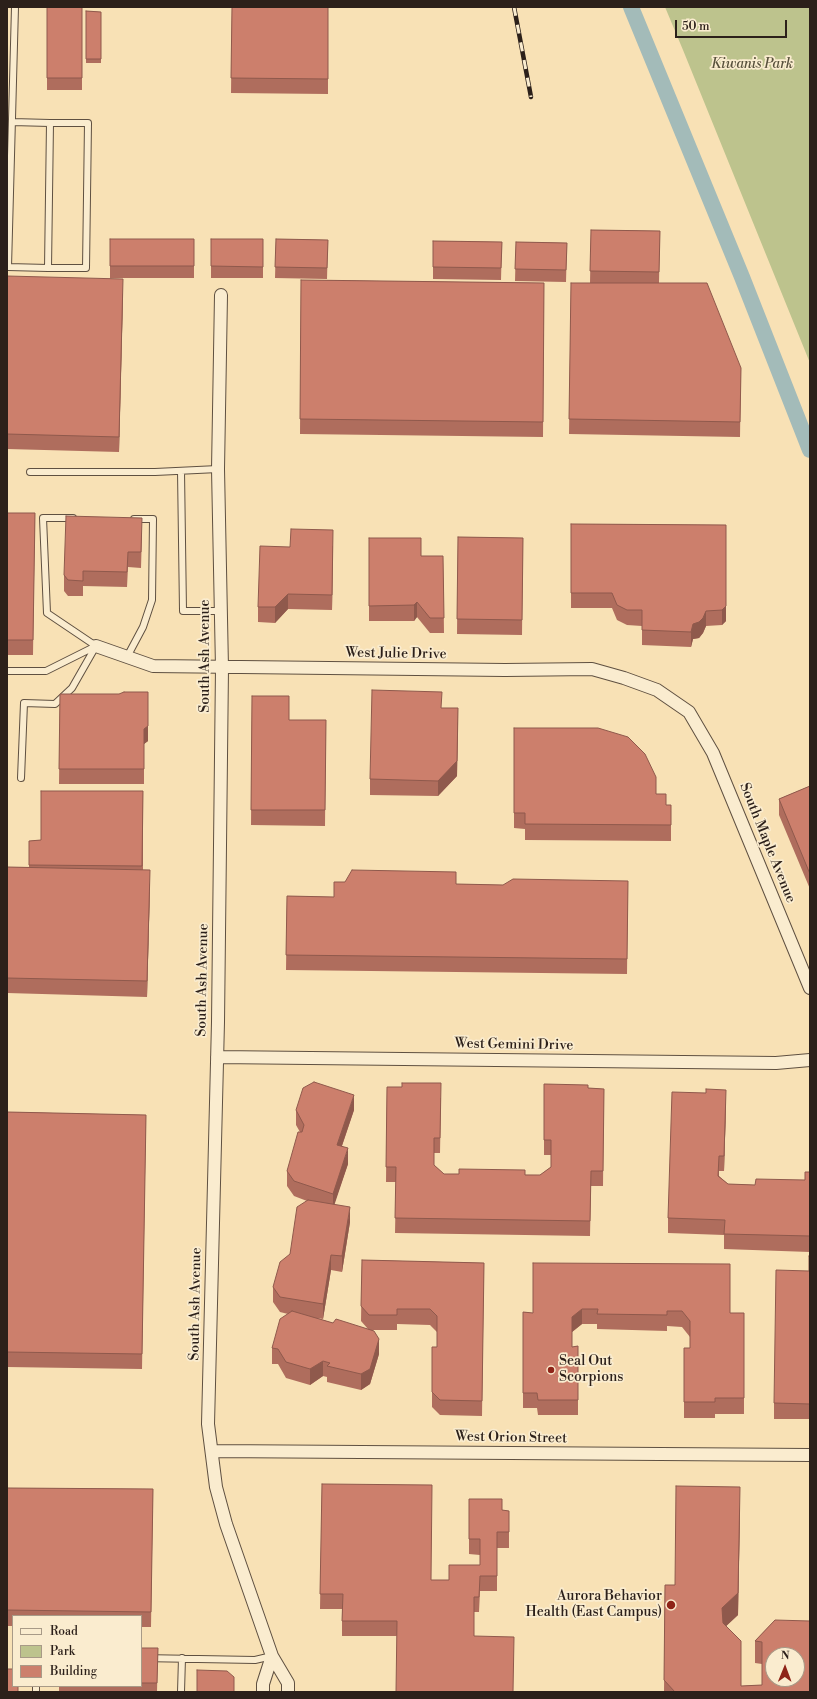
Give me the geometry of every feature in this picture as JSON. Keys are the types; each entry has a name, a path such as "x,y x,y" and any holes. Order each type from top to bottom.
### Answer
{"street":[{"name":"South Ash Avenue","path":"221,295 218,469 222,668 217,1057 208,1424 216,1487 226,1524 272,1656 288,1683 288,1692"},
{"name":"West Julie Drive","path":"96,646 153,666 222,668 501,670 592,669 624,678 657,690 689,712"},
{"name":"South Maple Avenue","path":"689,712 713,753 810,988"},
{"name":"West Gemini Drive","path":"217,1057 776,1063 810,1060"},
{"name":"West Orion Street","path":"212,1451 810,1455"},
{"path":"263,1692 263,1684 272,1656"}],"lane":[{"path":"12,122 88,123 86,268 8,267 15,7"},
{"path":"48,268 50,123"},
{"path":"30,472 155,472 218,469"},
{"path":"181,471 183,611 221,611"},
{"path":"82,518 43,518 47,613 96,646"},
{"path":"127,657 143,627 152,600 153,519 130,518"},
{"path":"7,671 46,671 96,646"},
{"path":"21,778 24,703 55,704 72,688 96,646"},
{"path":"142,1658 255,1660 272,1656"},
{"path":"181,1692 182,1658"}],"green space":[{"name":"Kiwanis Park","path":"665,7 810,7 810,363 683,50"}],"building":[{"path":"47,7 82,7 82,78 47,78"},
{"path":"232,7 328,7 328,79 231,78"},
{"path":"86,11 101,12 101,59 86,59"},
{"path":"591,230 660,231 659,272 590,271"},
{"path":"110,239 194,239 194,266 110,266"},
{"path":"211,239 263,239 263,267 211,266"},
{"path":"276,239 328,240 327,268 275,267"},
{"path":"433,241 502,242 501,268 433,267"},
{"path":"516,242 567,243 566,270 515,269"},
{"path":"7,276 123,279 119,437 7,434"},
{"path":"301,280 544,283 543,422 300,419"},
{"path":"571,283 707,283 741,368 740,422 569,419"},
{"path":"7,513 35,513 33,640 7,640"},
{"path":"66,516 142,518 141,552 128,552 127,572 83,571 83,581 68,580 64,575"},
{"path":"571,524 726,525 726,606 722,610 706,611 703,618 699,622 693,624 691,632 642,630 642,610 627,610 617,605 612,593 571,593"},
{"path":"291,529 333,530 332,595 288,594 275,607 258,607 260,546 290,547"},
{"path":"458,537 523,538 522,620 457,619"},
{"path":"369,538 421,538 421,556 443,556 444,618 430,618 417,602 414,605 369,606"},
{"path":"372,690 442,692 441,708 458,708 457,761 438,781 370,779"},
{"path":"124,692 148,692 148,726 144,729 144,769 59,769 60,694 119,694"},
{"path":"252,696 289,696 289,720 326,720 325,810 251,810"},
{"path":"514,728 598,728 628,737 645,754 656,777 656,794 666,794 666,805 671,805 671,825 525,824 525,813 514,813"},
{"path":"810,786 810,874 779,799"},
{"path":"41,791 143,791 142,866 29,865 29,841 41,840"},
{"path":"7,867 150,870 147,981 7,978"},
{"path":"352,870 456,872 456,884 503,885 513,879 628,881 627,959 286,955 287,896 334,897 334,882 345,882"},
{"path":"314,1082 354,1095 337,1145 348,1148 333,1194 294,1181 287,1171 298,1132 302,1132 304,1125 296,1110 303,1088"},
{"path":"402,1083 441,1083 440,1138 434,1138 434,1165 444,1174 459,1174 459,1169 525,1170 525,1175 540,1175 551,1167 551,1140 544,1140 544,1084 588,1085 588,1088 604,1089 603,1171 591,1171 590,1221 395,1218 396,1167 386,1167 387,1087 402,1087"},
{"path":"706,1089 726,1090 724,1156 719,1156 718,1176 728,1184 755,1185 756,1179 805,1180 805,1172 810,1172 810,1236 724,1234 725,1220 668,1218 672,1092 706,1093"},
{"path":"7,1112 146,1115 142,1354 7,1352"},
{"path":"308,1200 350,1207 342,1256 331,1255 323,1304 280,1297 273,1287 280,1262 290,1254 297,1207"},
{"path":"809,1256 810,1404 774,1403 776,1270 809,1271"},
{"path":"362,1260 484,1263 482,1401 440,1400 432,1392 432,1347 437,1347 437,1316 430,1309 397,1309 397,1315 369,1315 361,1306"},
{"path":"533,1263 730,1264 730,1313 744,1313 744,1398 715,1398 715,1402 684,1402 684,1348 690,1348 690,1321 682,1311 667,1311 667,1315 597,1314 598,1309 582,1309 572,1317 572,1347 578,1346 578,1400 538,1400 537,1393 523,1393 523,1312 533,1313"},
{"path":"292,1311 333,1323 336,1319 374,1331 379,1339 370,1369 361,1374 327,1366 330,1363 323,1361 310,1369 286,1362 278,1349 272,1348 280,1319"},
{"path":"322,1484 432,1485 431,1580 449,1580 449,1565 480,1565 480,1539 469,1539 469,1499 502,1499 502,1510 509,1511 509,1532 497,1532 497,1576 480,1576 479,1597 474,1597 474,1636 514,1637 513,1692 396,1692 397,1621 342,1621 343,1594 320,1594"},
{"path":"676,1486 740,1487 738,1593 722,1608 723,1623 741,1641 741,1686 762,1685 762,1642 755,1641 775,1620 810,1621 810,1692 675,1692 664,1680 665,1585 675,1585"},
{"path":"7,1488 153,1489 151,1612 7,1610"},
{"path":"142,1648 158,1648 157,1683 142,1683"},
{"path":"7,1669 12,1669 12,1687 18,1687 18,1692 7,1692"},
{"path":"197,1670 227,1671 234,1677 234,1692 197,1692"}],"waterway":[{"path":"631,7 742,277 810,450"}],"railway":[{"path":"514,7 531,97"}],"place":[{"name":"Seal Out Scorpions","path":"551,1370"},
{"name":"Aurora Behavior Health (East Campus)","path":"671,1605"}]}
